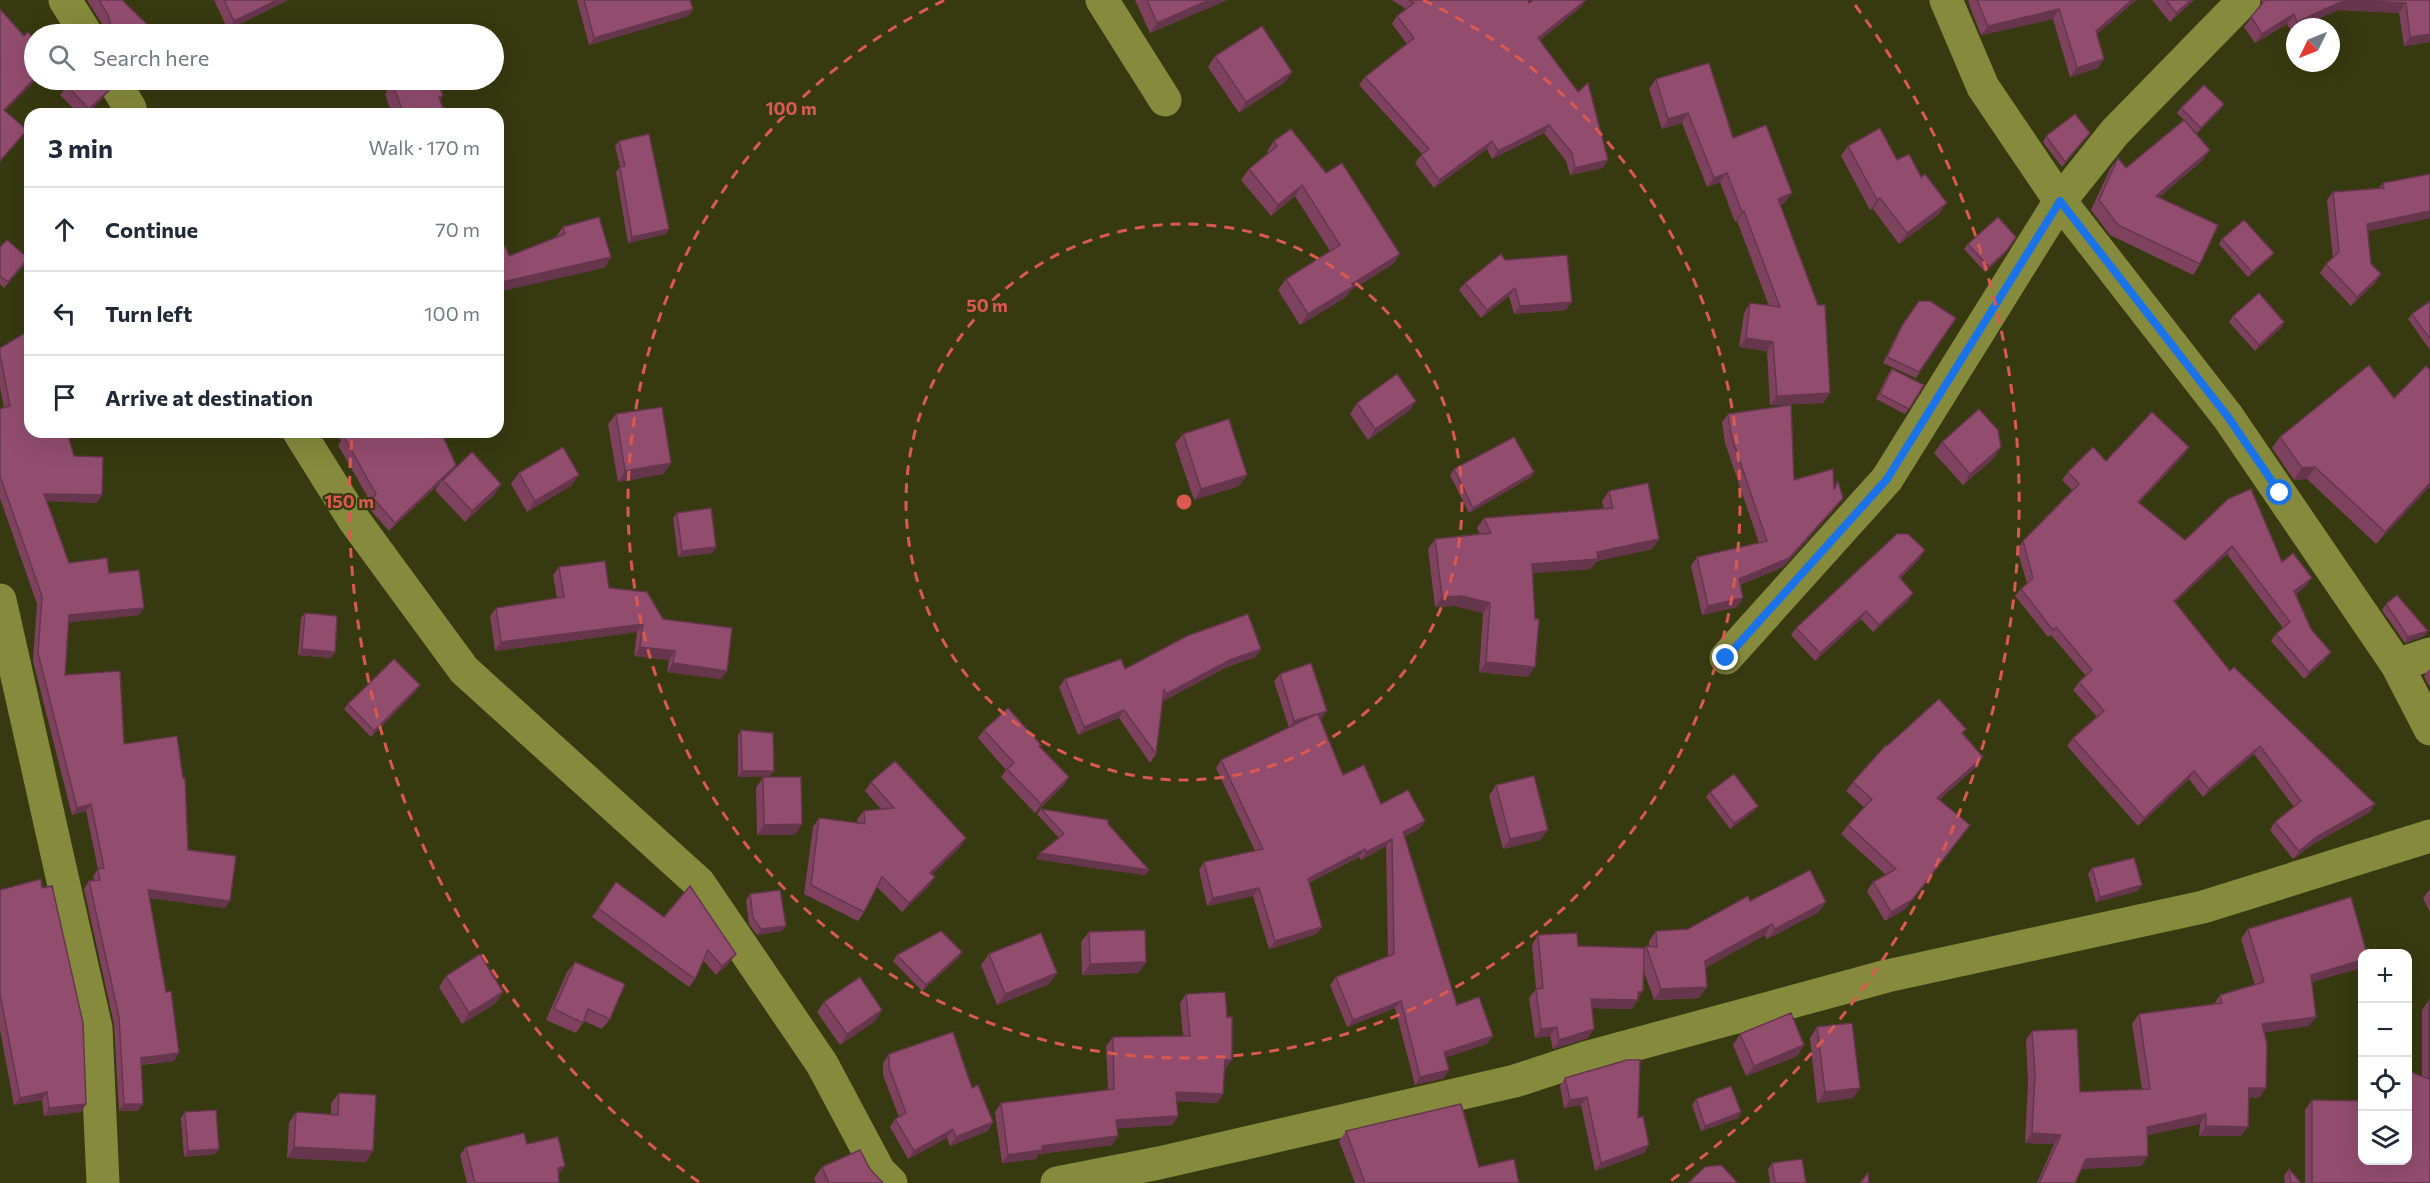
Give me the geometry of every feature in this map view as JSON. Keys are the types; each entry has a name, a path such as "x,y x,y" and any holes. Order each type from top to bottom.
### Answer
{"street":[{"path":"65,0 80,24"},
{"path":"1102,0 1165,100"},
{"path":"1946,0 1983,87 2060,201 2228,417 2397,665 2430,729"},
{"path":"1726,658 1887,479 2060,201 2115,132 2244,0"},
{"path":"119,90 130,108"},
{"path":"302,438 354,520 464,670 699,883 822,1064 879,1171 891,1183"},
{"path":"0,600 96,1029 103,1183"},
{"path":"2397,665 2430,654"},
{"path":"1057,1183 1160,1163 1515,1081 1585,1058 1887,976 2203,907 2430,836"}],"building":[{"path":"99,0 122,0 147,24 111,24"},
{"path":"224,0 277,0 234,21"},
{"path":"584,0 690,0 693,9 594,38"},
{"path":"1147,0 1209,0 1157,23"},
{"path":"1409,0 1528,0 1529,3 1533,0 1586,0 1538,38 1578,92 1588,83 1608,160 1575,168 1572,153 1549,125 1498,151 1492,141 1439,180 1421,155 1429,149 1365,77 1414,38 1397,16 1414,3"},
{"path":"1977,0 2132,0 2096,31 2104,59 2077,68 2059,9 1988,26"},
{"path":"2166,0 2191,0 2176,13"},
{"path":"2265,0 2345,0 2306,18 2296,18 2294,14 2262,34 2251,17"},
{"path":"2345,0 2430,0 2430,34 2410,37 2406,3"},
{"path":"0,9 24,36 24,89 4,110 24,127 24,133 0,161"},
{"path":"1262,26 1292,72 1246,102 1215,56"},
{"path":"1709,63 1733,138 1766,125 1792,193 1778,199 1818,305 1825,305 1830,393 1777,396 1773,342 1746,338 1750,303 1780,307 1744,211 1742,212 1727,173 1714,178 1688,113 1668,119 1656,79"},
{"path":"2204,85 2224,104 2201,128 2181,108"},
{"path":"71,90 109,90 90,108"},
{"path":"395,90 441,90 443,96 439,97 443,108 402,108"},
{"path":"2075,114 2090,133 2065,162 2046,136"},
{"path":"2184,120 2210,150 2156,196 2218,225 2200,264 2118,225 2099,200 2118,158 2126,168"},
{"path":"1880,128 1897,160 1909,154 1921,177 1925,174 1947,203 1907,233 1880,198 1877,200 1848,146"},
{"path":"1291,129 1326,173 1342,163 1400,254 1308,314 1286,279 1340,245 1302,185 1278,205 1249,169 1277,146 1274,141"},
{"path":"649,134 669,229 632,237 620,167 625,166 619,141"},
{"path":"2430,174 2430,211 2367,224 2371,264 2381,274 2357,297 2326,264 2339,252 2333,192 2384,188 2383,183"},
{"path":"599,217 611,257 504,282 504,246 509,256 565,234 563,227"},
{"path":"1998,217 2016,237 2008,249 1989,267 1968,244"},
{"path":"2244,220 2274,253 2252,272 2222,239"},
{"path":"7,240 24,255 24,263 8,282 0,276 0,247"},
{"path":"1501,254 1505,260 1567,255 1572,302 1520,306 1515,288 1487,310 1465,283"},
{"path":"2259,293 2284,322 2259,345 2233,316"},
{"path":"1919,301 1930,301 1956,318 1919,372 1887,357 1903,324"},
{"path":"2430,301 2430,339 2412,314"},
{"path":"24,334 24,438 69,438 74,456 103,457 102,495 44,494 69,563 107,558 109,573 139,570 144,608 69,615 65,675 120,671 124,744 177,736 183,778 185,778 188,850 236,856 230,901 148,890 166,992 171,991 179,1053 141,1058 143,1104 124,1104 119,1017 89,881 100,880 98,869 104,868 91,804 77,808 38,653 42,596 0,476 0,409 10,406 0,348"},
{"path":"2369,365 2394,398 2426,366 2430,370 2430,483 2385,532 2315,467 2302,468 2280,437"},
{"path":"1892,369 1924,385 1909,409 1880,394"},
{"path":"1397,374 1416,401 1375,429 1357,403"},
{"path":"1791,405 1794,480 1833,469 1834,490 1838,481 1843,498 1789,558 1739,579 1743,598 1708,606 1697,557 1767,541 1731,435 1728,414"},
{"path":"662,407 671,463 625,471 616,414"},
{"path":"1979,409 1998,430 2001,447 1970,474 1942,442"},
{"path":"2152,412 2189,447 2138,502 2185,540 2228,499 2251,489 2282,562 2293,553 2312,578 2294,591 2311,629 2331,652 2309,672 2276,634 2290,622 2232,546 2174,601 2230,671 2234,667 2375,804 2318,836 2299,851 2275,822 2301,801 2260,746 2209,789 2194,771 2144,818 2073,738 2104,711 2079,682 2092,670 2056,627 2053,630 2021,589 2033,578 2023,541 2079,484 2068,472 2093,447 2106,461"},
{"path":"1229,419 1247,475 1201,489 1183,434"},
{"path":"1514,437 1534,472 1473,508 1454,469"},
{"path":"345,438 444,438 456,465 395,523 373,498 376,494"},
{"path":"563,447 579,475 535,501 519,473"},
{"path":"472,452 501,484 472,511 443,480"},
{"path":"1648,483 1659,539 1597,552 1598,559 1532,564 1535,619 1539,619 1535,667 1486,662 1490,603 1462,596 1442,597 1435,539 1491,533 1484,518 1613,508 1609,491"},
{"path":"711,508 716,547 682,551 677,513"},
{"path":"1897,534 1908,534 1925,550 1899,577 1913,593 1879,625 1866,611 1820,653 1796,628"},
{"path":"605,561 609,588 647,592 663,619 732,628 727,671 673,663 675,651 640,647 643,624 501,642 496,608 564,597 559,567"},
{"path":"2397,595 2428,631 2408,637 2386,604"},
{"path":"305,613 337,616 335,652 302,649"},
{"path":"1248,614 1261,649 1230,660 1166,694 1164,689 1156,754 1124,710 1084,727 1065,679 1121,659 1125,669 1187,636"},
{"path":"394,659 420,685 374,731 348,704"},
{"path":"1311,663 1327,711 1318,714 1343,775 1364,765 1381,804 1408,790 1425,821 1403,832 1457,1005 1479,997 1493,1036 1444,1052 1449,1070 1420,1077 1401,1001 1353,1020 1336,977 1394,954 1392,839 1366,852 1365,849 1308,879 1322,927 1275,941 1259,888 1213,898 1204,862 1263,849 1221,760 1317,714 1294,721 1280,674"},
{"path":"1939,699 1966,729 1962,733 1983,757 1937,798 1970,825 1912,900 1891,912 1873,882 1896,869 1848,825 1872,799 1853,782 1886,745"},
{"path":"1008,708 1041,745 1039,746 1069,777 1041,804 1007,769 1014,763 984,730"},
{"path":"741,730 773,733 774,771 742,771"},
{"path":"895,761 966,838 930,873 935,877 909,903 882,877 864,912 811,885 819,818 865,824 864,811 894,808 871,782"},
{"path":"1734,774 1758,806 1734,823 1710,792"},
{"path":"1534,776 1548,830 1510,839 1496,785"},
{"path":"763,777 801,777 802,824 764,825"},
{"path":"1041,809 1108,820 1108,824 1149,870 1040,853 1064,834"},
{"path":"2134,858 2142,885 2100,897 2092,868"},
{"path":"1810,870 1826,902 1775,929 1772,924 1705,961 1707,987 1661,989 1646,946 1657,947 1656,931 1688,929 1748,896 1750,901"},
{"path":"41,879 42,888 52,886 83,1023 86,1104 49,1108 47,1092 20,1098 0,994 0,890"},
{"path":"616,882 664,917 690,886 736,954 722,966 708,950 695,979 598,908"},
{"path":"780,890 786,926 761,929 753,918 750,894"},
{"path":"2351,897 2366,949 2358,949 2358,961 2311,975 2316,1017 2262,1024 2267,1044 2266,1088 2249,1088 2248,1127 2206,1126 2206,1114 2147,1127 2148,1156 2086,1159 2075,1183 2039,1183 2061,1135 2032,1133 2035,1074 2032,1031 2077,1029 2080,1092 2150,1089 2139,1014 2222,1003 2220,995 2264,982 2248,929"},
{"path":"1145,930 1146,962 1090,964 1089,932"},
{"path":"941,931 962,952 926,985 897,955"},
{"path":"1041,933 1057,973 1005,994 989,954"},
{"path":"1577,933 1578,946 1644,948 1643,991 1638,992 1638,1000 1591,999 1594,1029 1559,1040 1557,1027 1541,1029 1536,989 1543,988 1538,935"},
{"path":"480,954 503,992 469,1013 446,976"},
{"path":"575,962 625,984 610,1019 588,1009 583,1023 554,1009"},
{"path":"860,977 882,1010 847,1034 824,1002"},
{"path":"1225,992 1227,1017 1232,1017 1232,1060 1225,1060 1223,1094 1176,1092 1178,1116 1116,1120 1118,1136 1042,1146 1042,1150 1008,1155 1001,1103 1114,1089 1113,1037 1190,1036 1186,994"},
{"path":"2430,1000 2430,1183 2312,1183 2312,1100 2358,1101 2358,1165 2412,1165 2412,1073 2429,1079"},
{"path":"1791,1013 1804,1045 1754,1066 1740,1034"},
{"path":"1852,1023 1860,1088 1825,1092 1817,1027"},
{"path":"953,1032 972,1088 978,1085 993,1122 956,1137 953,1129 914,1151 895,1119 906,1113 889,1067 889,1054"},
{"path":"1627,1060 1640,1060 1638,1118 1643,1116 1649,1145 1601,1163 1587,1097 1570,1100 1565,1078"},
{"path":"1731,1086 1741,1112 1705,1126 1696,1099"},
{"path":"339,1093 376,1095 373,1151 294,1147 296,1112 338,1115"},
{"path":"1461,1104 1479,1167 1514,1159 1519,1183 1365,1183 1346,1131"},
{"path":"216,1110 219,1149 188,1151 185,1112"},
{"path":"524,1133 527,1144 558,1137 565,1166 558,1168 559,1183 475,1183 466,1147"},
{"path":"860,1150 870,1169 883,1183 829,1183 822,1167"},
{"path":"1802,1159 1806,1183 1775,1183 1772,1163"},
{"path":"1721,1165 1738,1183 1688,1183 1705,1167"},
{"path":"2289,1169 2301,1183 2291,1183"},
{"path":"1868,1173 1869,1183 1860,1183"}],"route":[{"path":"1726,658 1887,479 2060,201 2228,417 2280,493"}]}
